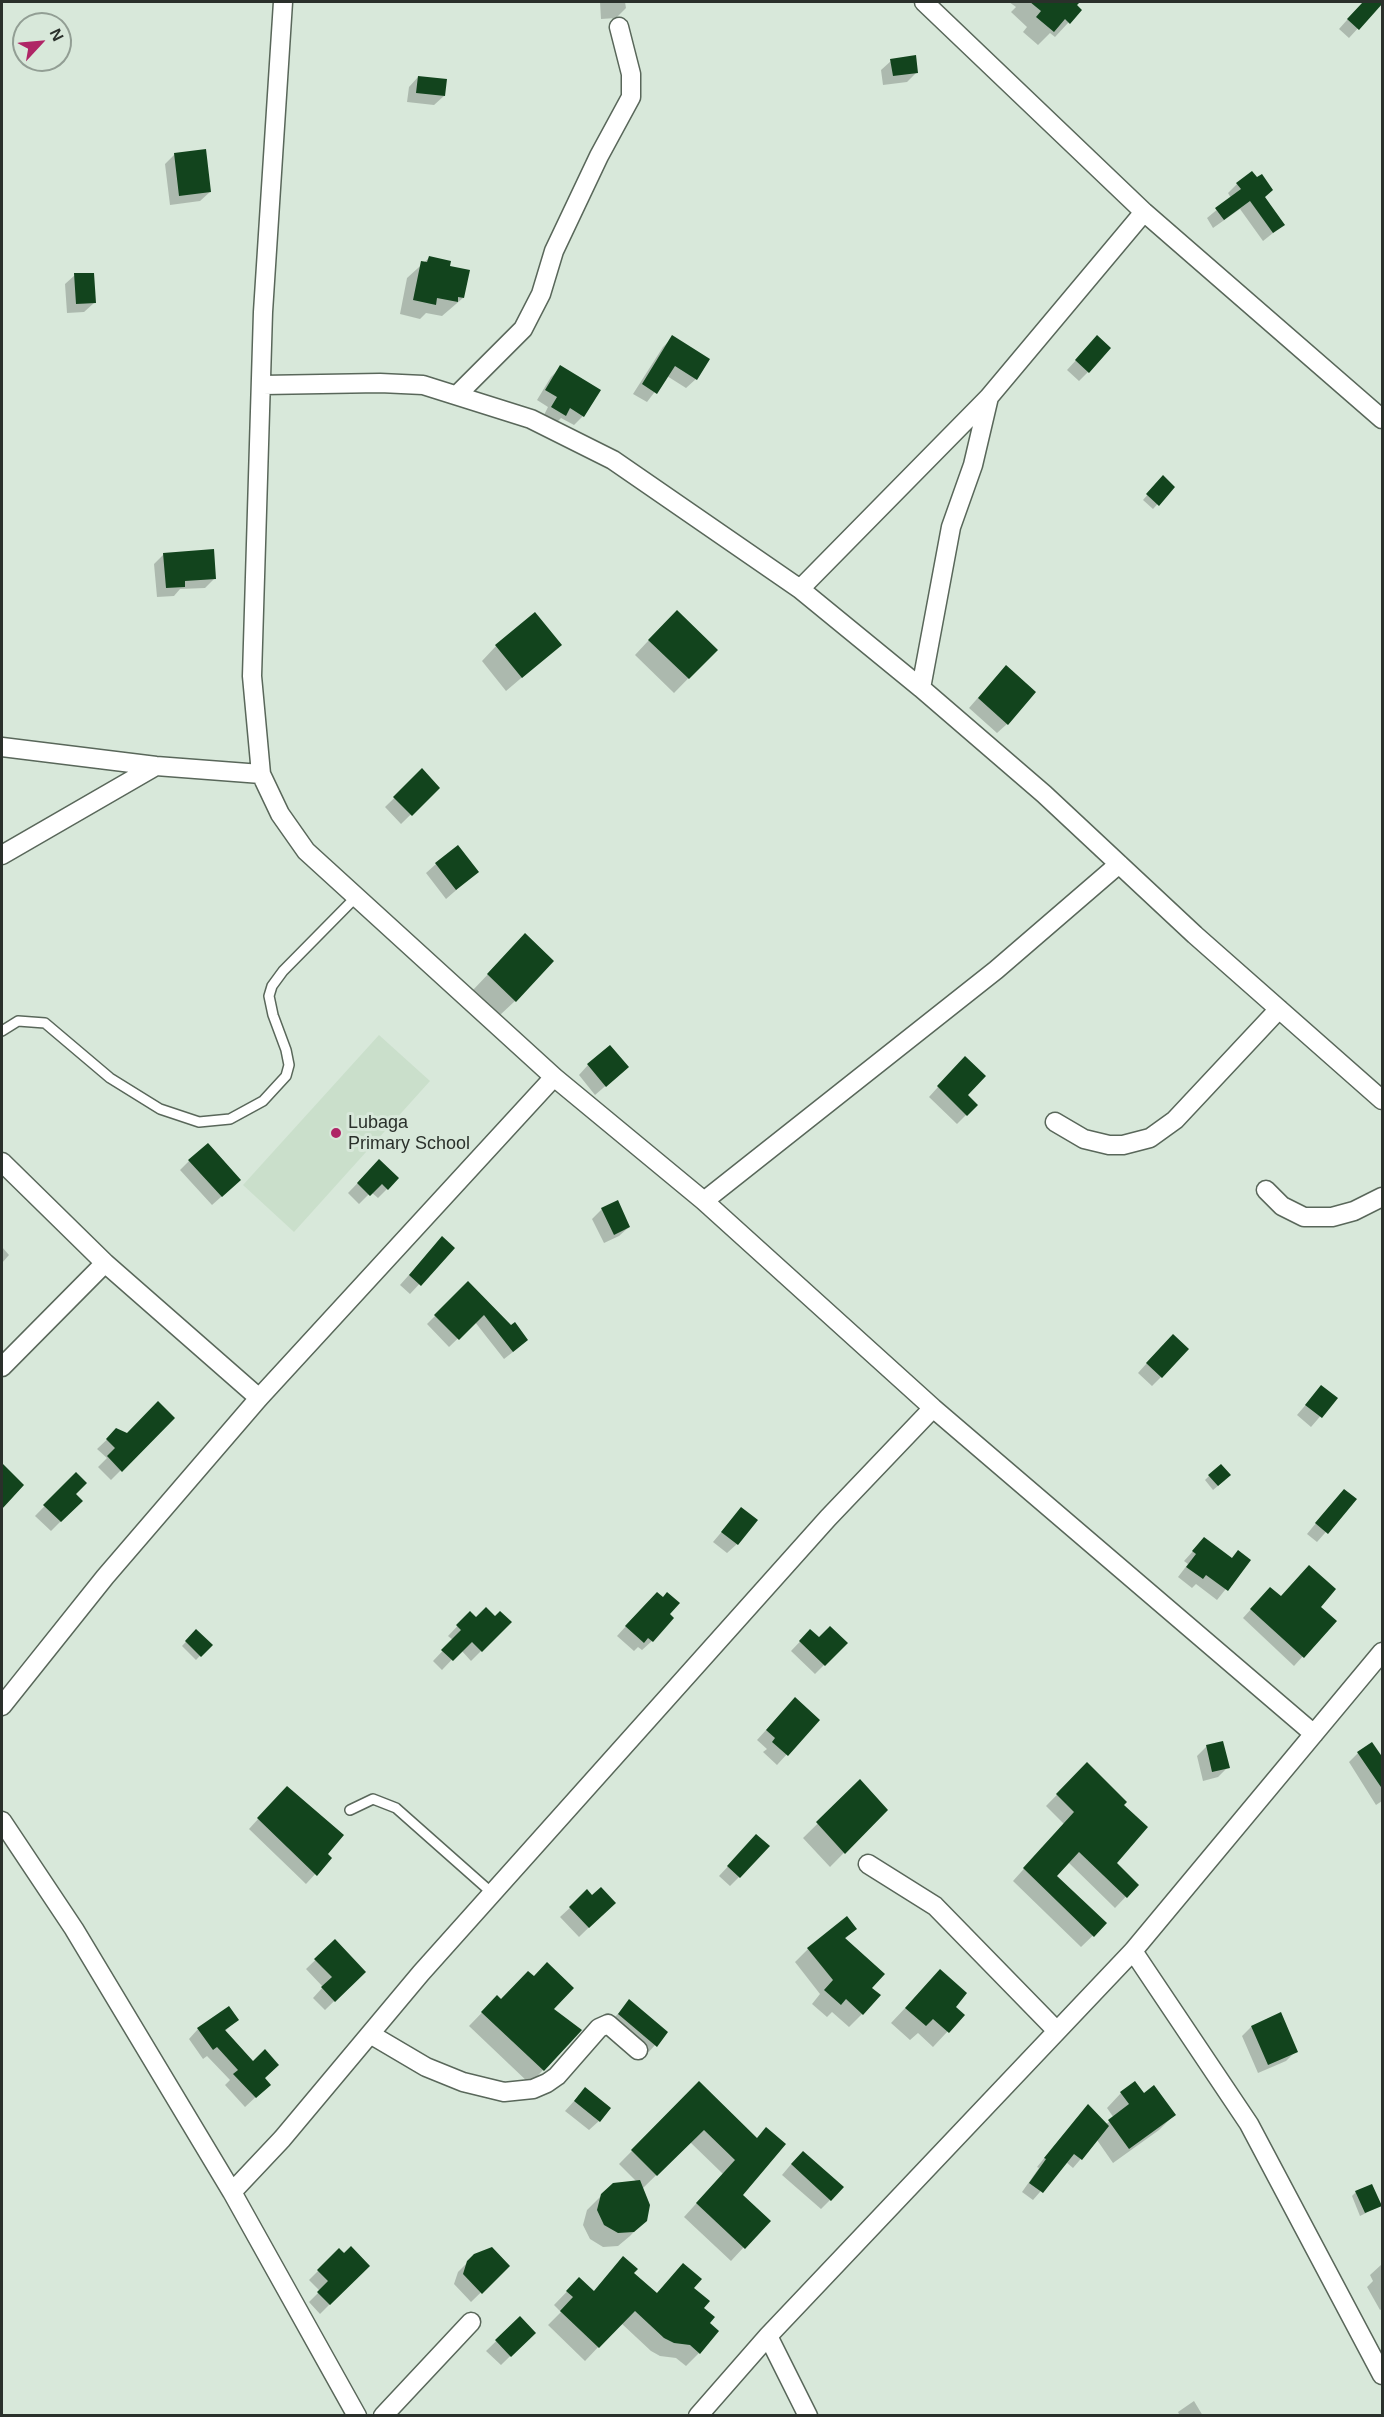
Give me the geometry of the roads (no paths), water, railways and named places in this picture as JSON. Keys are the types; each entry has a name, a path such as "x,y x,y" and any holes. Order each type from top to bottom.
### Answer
{"street":[{"path":"283,2 263,312 263,385 252,676 261,774 280,814 306,851 554,1077 704,1201 933,1408 1314,1734"},
{"path":"924,2 1144,212 1383,419"},
{"path":"457,395 523,329 542,294 554,251 599,156 632,97 631,74 619,27"},
{"path":"800,589 988,397 1144,212"},
{"path":"263,385 412,384 457,395 531,419 613,460 800,589 921,688 1119,864 1195,935 1383,1100"},
{"path":"921,688 951,527 974,465 988,397"},
{"path":"2,747 156,766 261,774"},
{"path":"2,855 156,766"},
{"path":"704,1201 996,970 1119,864"},
{"path":"1055,1122 1084,1139 1109,1145 1123,1145 1150,1138 1175,1120 1279,1009"},
{"path":"2,1706 105,1577 259,1398 554,1077"},
{"path":"2,1162 105,1263 259,1398"},
{"path":"1266,1190 1282,1206 1304,1217 1332,1217 1354,1211 1383,1197"},
{"path":"2,1367 105,1263"},
{"path":"232,2192 282,2139 492,1893 828,1518 933,1408"},
{"path":"698,2415 768,2336 1133,1951 1383,1652"},
{"path":"2,1821 74,1929 232,2192 357,2415"},
{"path":"868,1864 935,1906 1057,2031"},
{"path":"1133,1951 1249,2124 1383,2375"},
{"path":"370,2034 426,2067 463,2082 504,2092 533,2089 547,2083 595,2036 599,2028 608,2024 638,2050"},
{"path":"383,2415 471,2322"},
{"path":"768,2336 808,2415"}],"lane":[{"path":"2,1031 18,1021 45,1023 110,1078 160,1109 199,1122 230,1119 263,1101 286,1076 289,1065 273,1015 269,996 272,986 283,971 356,897"},
{"path":"350,1810 373,1799 396,1808 492,1893"}],"place":[{"name":"Lubaga Primary School","path":"336,1133"}]}
